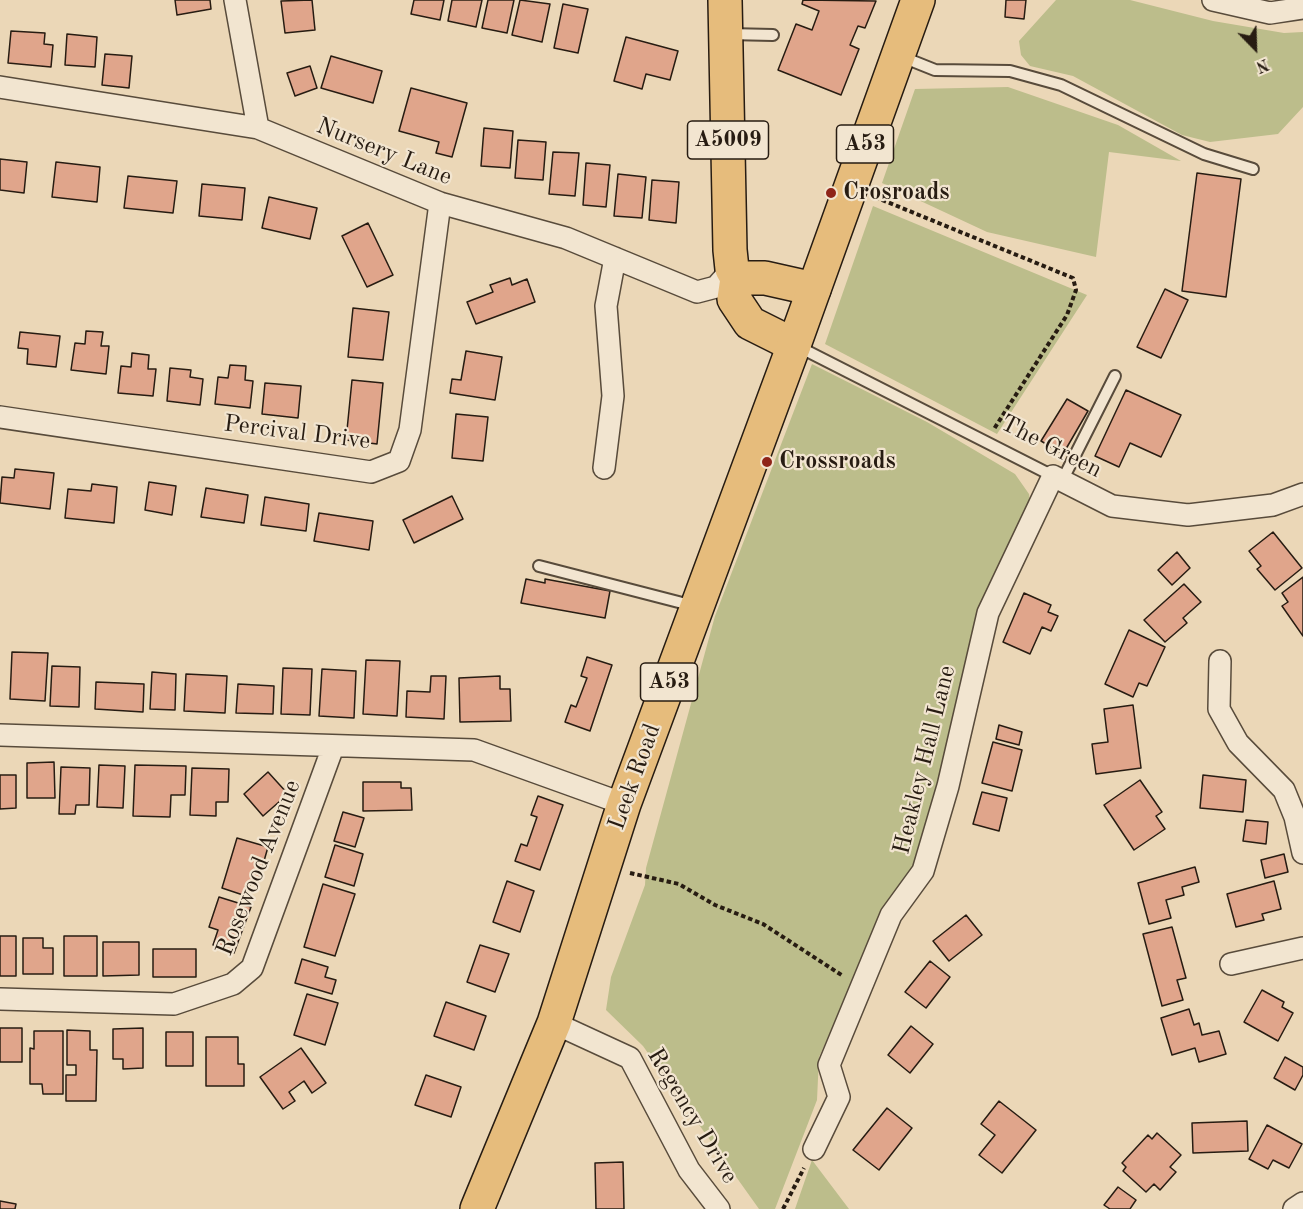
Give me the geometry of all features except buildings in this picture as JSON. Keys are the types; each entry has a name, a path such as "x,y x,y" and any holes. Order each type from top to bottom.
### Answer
{"main road":[{"name":"A5009","path":"725,0 734,299 750,323 794,345"},
{"name":"A53","path":"794,345 918,0"},
{"path":"735,274 814,289"},
{"name":"Leek Road","path":"477,1209 554,1023 624,804 794,345"}],"street":[{"path":"235,0 258,128"},
{"path":"1213,0 1270,13 1303,9"},
{"name":"Nursery Lane","path":"0,87 258,128 440,203 566,238 697,292 716,287 735,274"},
{"name":"Percival Drive","path":"0,417 370,472 399,461 410,430 440,203"},
{"path":"604,468 613,396 606,306 615,258"},
{"name":"The Green","path":"1058,478 1112,506 1188,515 1273,505 1303,494"},
{"name":"Heakley Hall Lane","path":"814,1149 839,1097 829,1065 891,915 923,871 948,786 988,613 1058,478"},
{"path":"1220,661 1219,709 1238,743 1284,790 1303,853"},
{"name":"Rosewood Avenue","path":"0,735 474,750 624,804"},
{"name":"Rosewood Avenue","path":"0,999 174,1004 233,984 252,968 333,747"},
{"path":"1231,964 1303,948"},
{"name":"Regency Drive","path":"554,1023 630,1058 689,1170 719,1209"},
{"path":"1294,1209 1303,1203"}],"lane":[{"path":"727,34 773,35"},
{"path":"897,55 934,70 1010,71 1061,85 1204,154 1253,169"},
{"name":"The Green","path":"794,345 1058,478"},
{"path":"1058,478 1115,376"},
{"path":"539,566 697,607"}],"path":[{"path":"850,186 1073,278 1076,290 1067,315 986,442"},
{"path":"604,866 679,884 715,905 763,924 861,988"},
{"path":"783,1209 814,1149"}],"green space":[{"path":"1056,0 1130,0 1213,21 1284,33 1303,32 1303,107 1278,134 1210,142 1182,135 1073,76 1030,66 1021,55 1019,41"},
{"path":"1008,87 1118,125 1181,161 1109,152 1096,257 987,232 882,183 915,89"},
{"path":"873,206 1087,295 997,434 825,344"},
{"path":"812,364 927,422 1015,474 1029,494 1031,509 917,868 883,916 819,1057 817,1100 775,1209 759,1209 643,1046 606,1010 611,977 645,885 646,868 715,616"},
{"path":"812,1160 849,1209 795,1209"}],"place":[{"name":"Crosroads","path":"831,193"},
{"name":"Crossroads","path":"767,462"}]}
